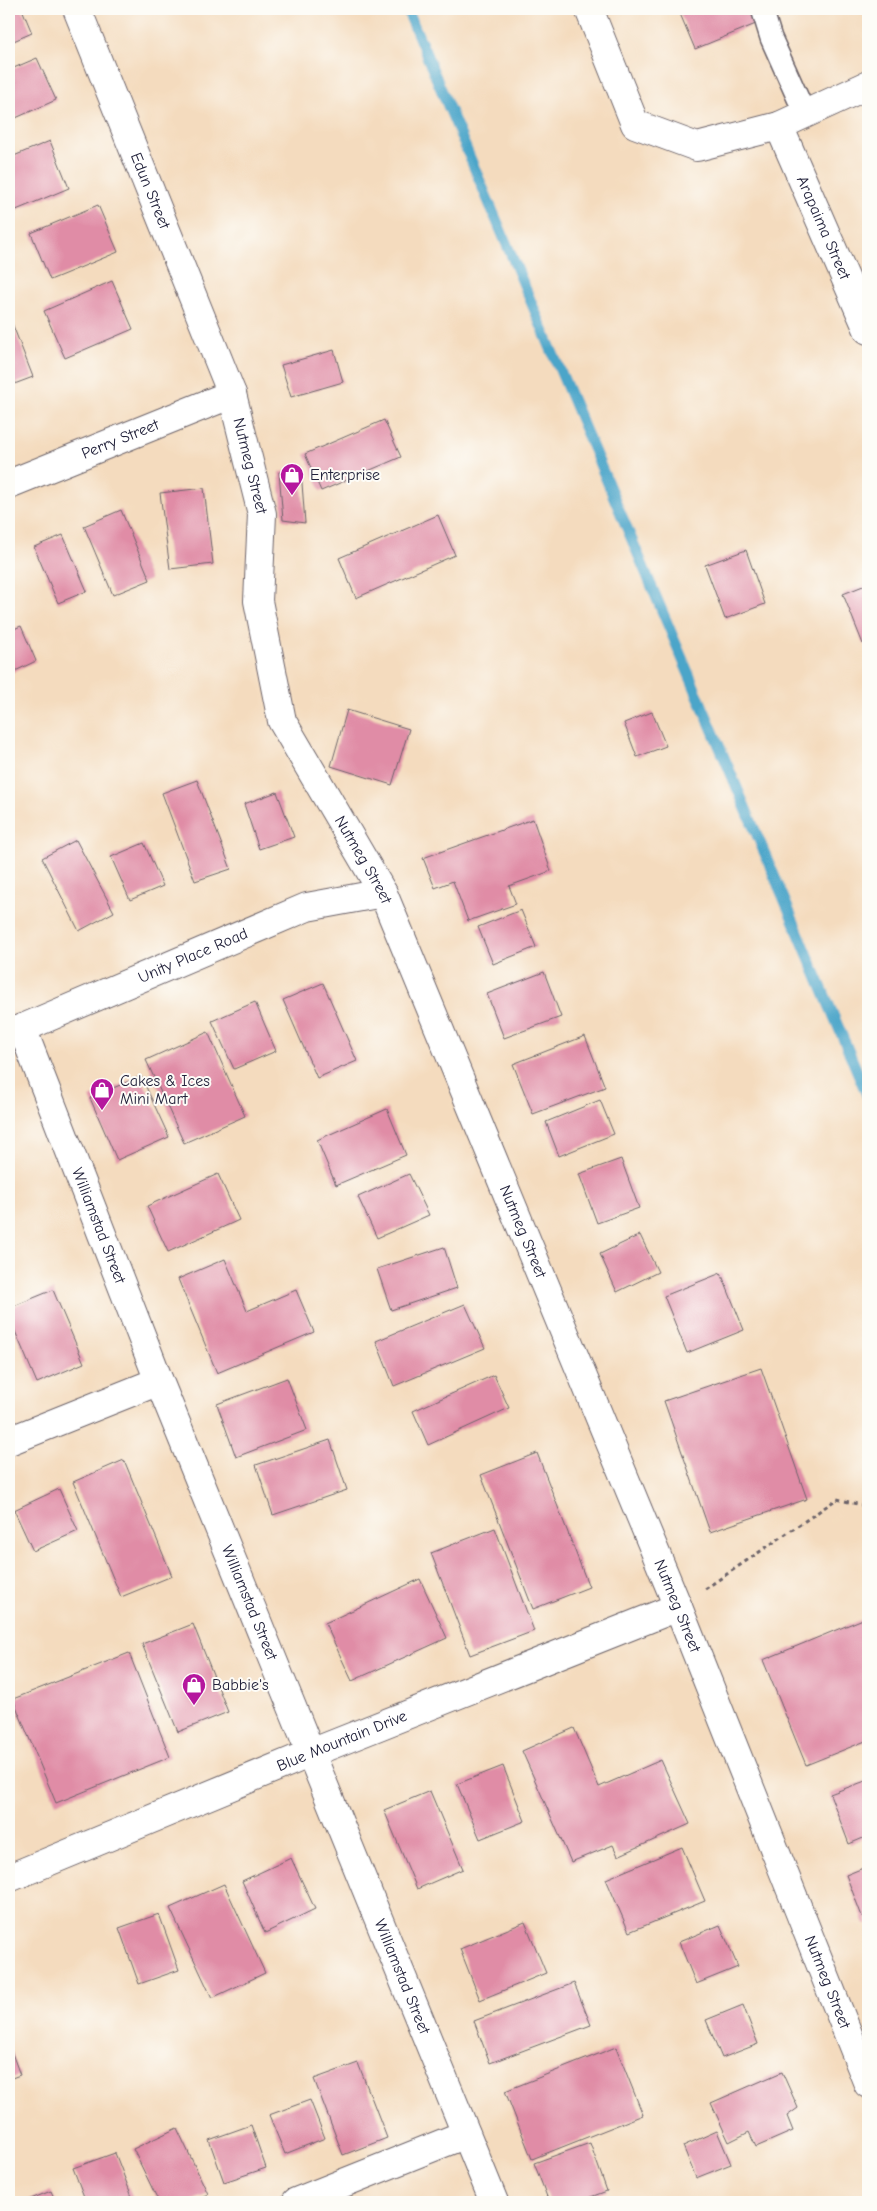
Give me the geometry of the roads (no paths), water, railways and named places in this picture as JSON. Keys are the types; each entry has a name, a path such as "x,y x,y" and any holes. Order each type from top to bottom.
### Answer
{"street":[{"name":"Edun Street","path":"77,9 228,384"},
{"path":"589,9 635,124 697,148 779,126 868,85"},
{"name":"Arapaima Street","path":"779,126 868,330"},
{"name":"Perry Street","path":"9,484 228,384"},
{"name":"Nutmeg Street","path":"228,384 262,514 258,601 282,722 383,894 678,1607 868,2084"},
{"name":"Unity Place Road","path":"15,1031 307,907 383,894"},
{"name":"Williamstad Street","path":"15,1031 494,2202"},
{"path":"9,1441 159,1382"},
{"name":"Blue Mountain Drive","path":"9,1878 311,1753 678,1607"},
{"path":"296,2202 466,2134"}],"lane":[{"path":"762,9 771,38 805,114"}],"waterway":[{"path":"407,9 868,1097"}],"place":[{"name":"Enterprise","path":"292,496"},
{"name":"Cakes & Ices Mini Mart","path":"102,1111"},
{"name":"Babbie's","path":"194,1706"}]}
